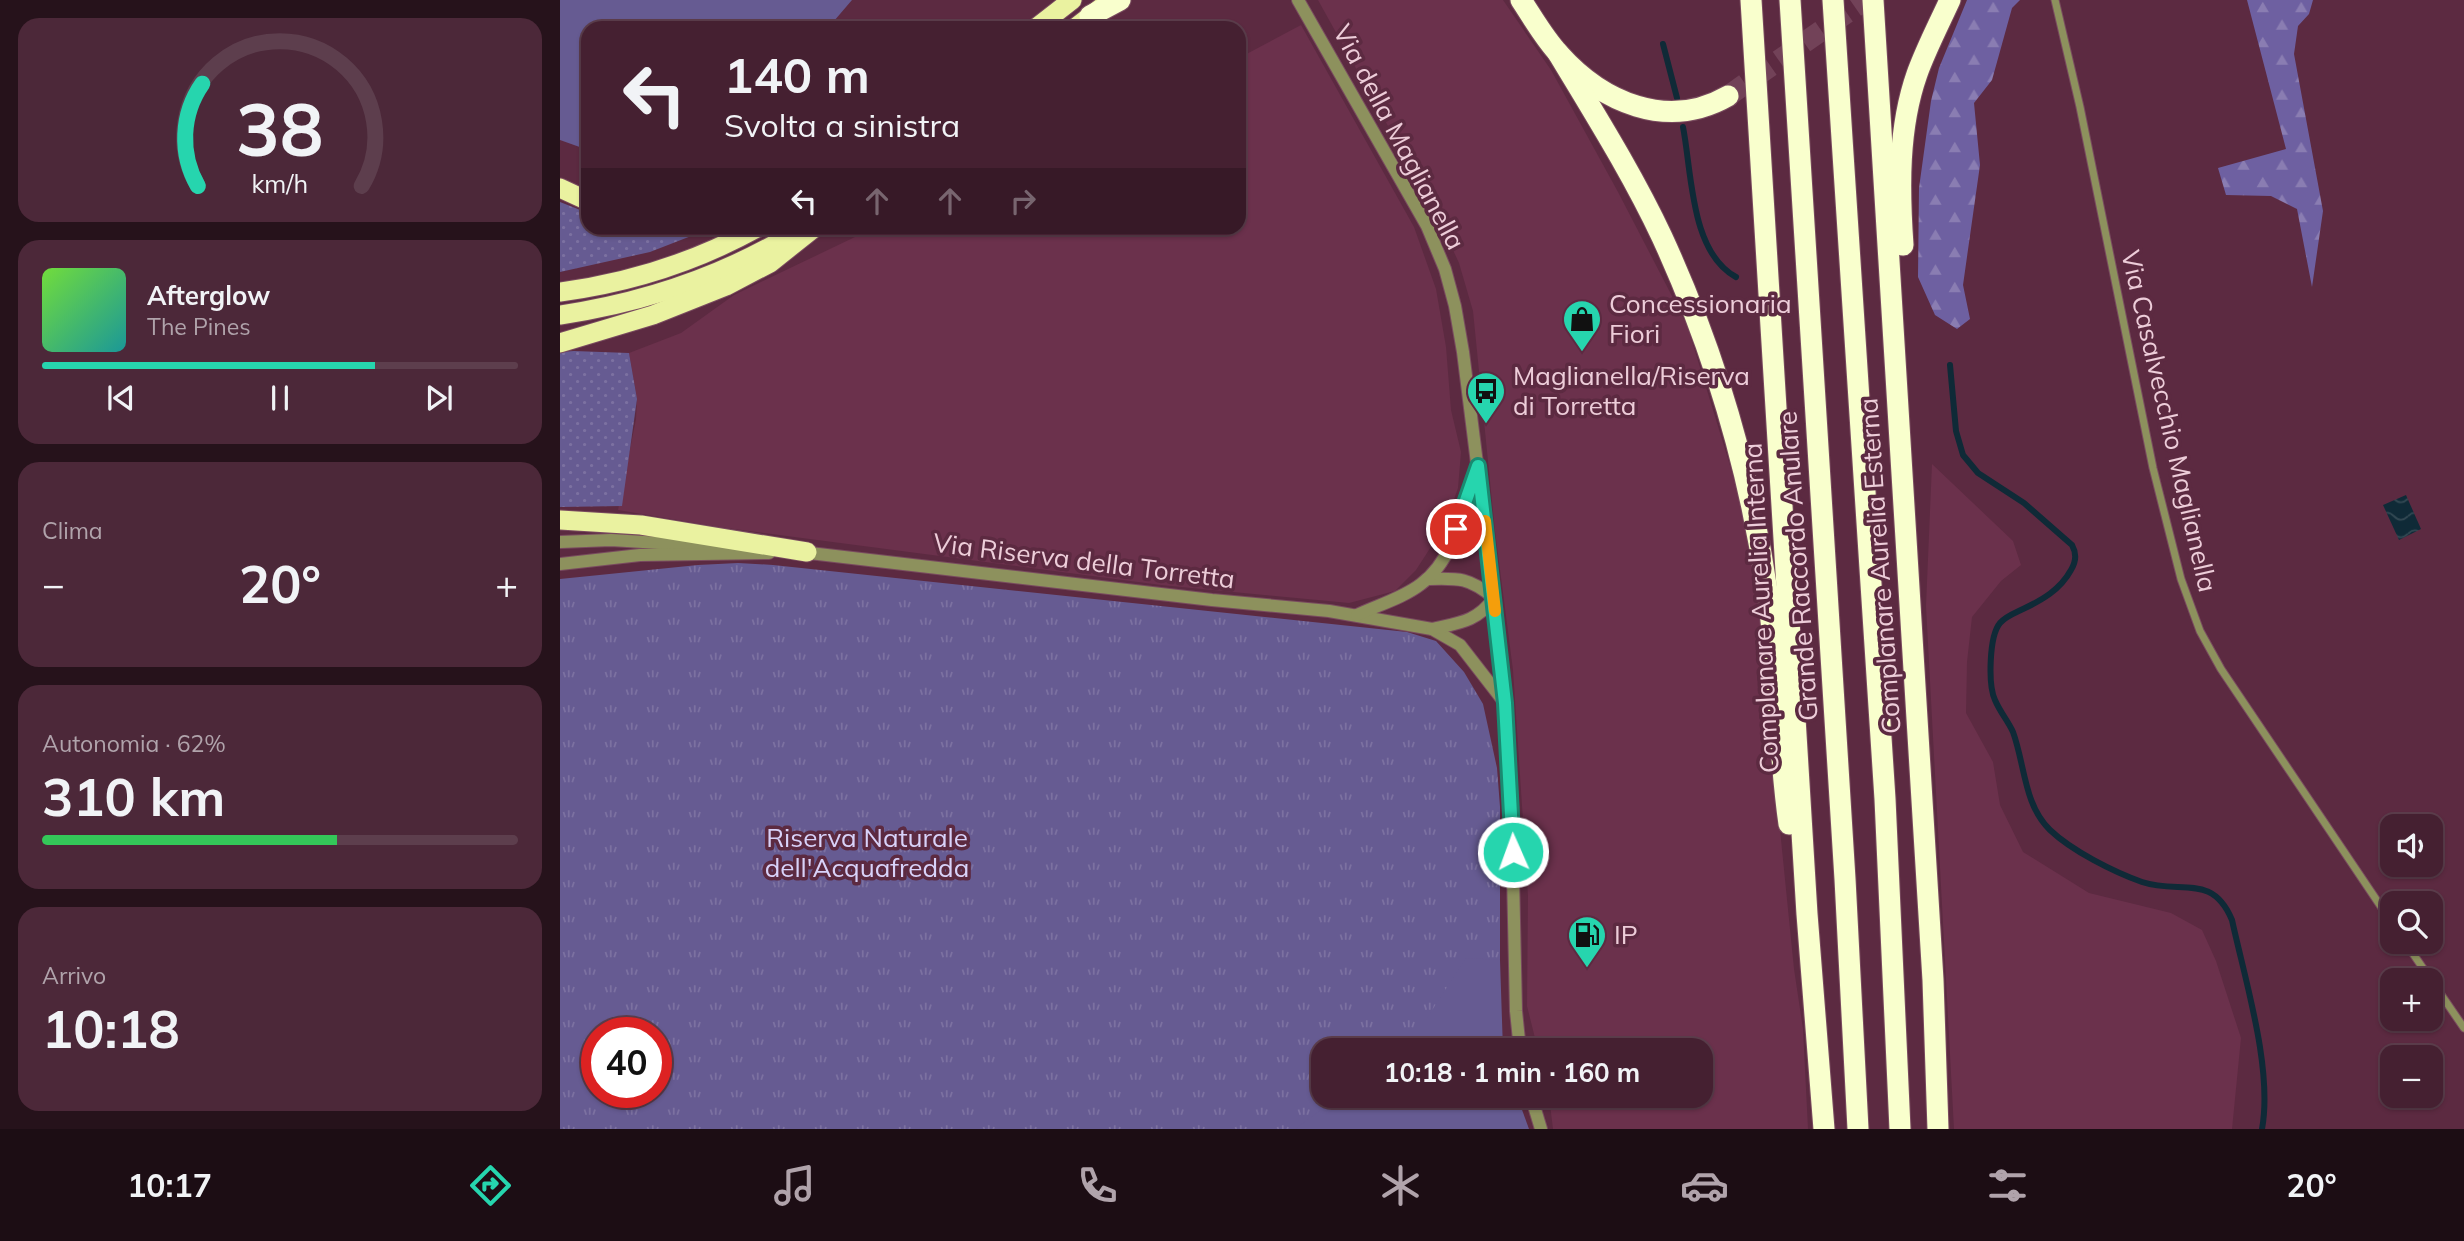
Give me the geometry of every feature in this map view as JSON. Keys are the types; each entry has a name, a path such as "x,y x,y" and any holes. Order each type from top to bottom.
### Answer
{"highway":[{"path":"1045,21 1072,0"},
{"path":"1083,21 1111,0"},
{"path":"1084,21 1120,0"},
{"path":"1521,0 1558,52 1613,144 1661,236 1699,327 1727,405 1749,490 1768,597 1788,815 1807,914"},
{"name":"Complanare Aurelia Interna","path":"1751,0 1807,914 1824,1129"},
{"name":"Grande Raccordo Anulare","path":"1790,0 1846,892 1858,1129"},
{"path":"1833,0 1885,799 1900,1129"},
{"name":"Complanare Aurelia Esterna","path":"1872,0 1912,610 1933,980 1938,1129"},
{"path":"1912,610 1921,539 1902,232 1901,164 1912,93 1924,57 1950,0"},
{"path":"1558,52 1595,86 1642,110 1673,112 1703,107 1728,96"},
{"path":"560,188 581,198"},
{"path":"560,292 662,269 743,235"},
{"path":"560,315 641,299 691,284 734,267 791,235"},
{"path":"560,343 653,315 726,286 770,264 805,235"},
{"path":"560,520 641,525 807,552"}],"street":[{"name":"Via della Maglianella","path":"1298,0 1414,201 1438,251 1459,327 1505,703 1511,785 1519,1038"},
{"name":"Via Casalvecchio Maglianella","path":"2055,0 2080,107 2153,468 2186,599 2221,669 2380,905"},
{"path":"1356,615 1411,590 1427,579 1449,550 1478,466"},
{"path":"560,542 640,541 807,552"},
{"path":"560,564 640,555 807,552"},
{"name":"Via Riserva della Torretta","path":"807,552 1356,615 1432,629"},
{"path":"1427,579 1466,579 1494,598 1485,611 1472,618 1432,629"},
{"path":"1432,629 1460,645 1505,703"},
{"path":"2413,954 2464,1028"},
{"path":"1535,1108 1541,1129"}],"shaded area":[{"path":"1318,0 1503,0 1551,70 1687,325 1739,495 1759,585 1773,760 1794,969 1803,1029 1808,1129 1553,1129 1550,1108 1713,1108 1713,1038 1535,1038 1527,1006 1528,896 1513,670 1495,531 1473,311 1459,263 1433,207"},
{"path":"1301,25 1414,227 1436,289 1446,347 1451,410 1461,452 1458,488 1445,525 1416,570 1395,591 1349,603 1161,585 719,527 618,510 636,419 637,399 629,353 681,333 734,295 859,235 1246,235 1246,54"},
{"path":"1932,464 2013,541 2021,565 2001,581 1972,617 1967,662 1966,713 1993,762 2000,805 2023,852 2089,893 2171,913 2202,930 2216,961 2241,1038 2232,1129 1954,1129 1926,606"}],"green space":[{"path":"560,0 852,0 834,21 581,21 581,148 560,140"},
{"path":"1967,0 2020,0 2012,8 1992,80 1974,103 1980,165 1963,285 1970,319 1957,329 1935,315 1918,277 1919,188 1931,101 1939,68"},
{"path":"2247,0 2313,0 2309,14 2298,26 2294,54 2323,211 2312,287 2297,209 2271,196 2226,195 2218,168 2286,149"},
{"path":"560,202 581,210 581,235 694,235 650,252 560,272"},
{"path":"560,352 629,353 637,399 622,506 560,507"},
{"name":"Riserva Naturale dell'Acquafredda","path":"698,565 773,565 1407,632 1436,641 1464,672 1483,704 1497,768 1500,807 1502,1038 1311,1038 1311,1108 1519,1108 1527,1129 560,1129 560,579"},
{"path":"1466,958 1500,960 1503,1038 1406,1038 1427,1018"},
{"path":"1324,1108 1521,1108 1529,1129 1295,1129"}],"water":[{"path":"2406,495 2421,529 2399,540 2383,505"}],"waterway":[{"path":"1663,44 1677,98"},
{"path":"1683,127 1701,230 1721,265 1736,277"},
{"path":"1950,365 1956,431 1963,455 1978,473 2024,503 2072,545 2075,552 2073,567 2056,589 2000,623 1994,638 1991,672 1993,693 2013,732 2030,797 2041,820 2050,830 2081,853 2106,867 2142,882 2205,890 2224,905 2232,920 2261,1052 2264,1079 2262,1129"}],"tunnel":[{"path":"1728,96 1865,0"}],"slow traffic":[{"path":"1485,521 1495,611"}],"place":[{"name":"Concessionaria Fiori","path":"1582,353"},
{"name":"Maglianella/Riserva di Torretta","path":"1486,425"},
{"name":"IP","path":"1587,969"}],"route":[{"path":"1456,529 1478,466 1505,703 1513,852"}]}
